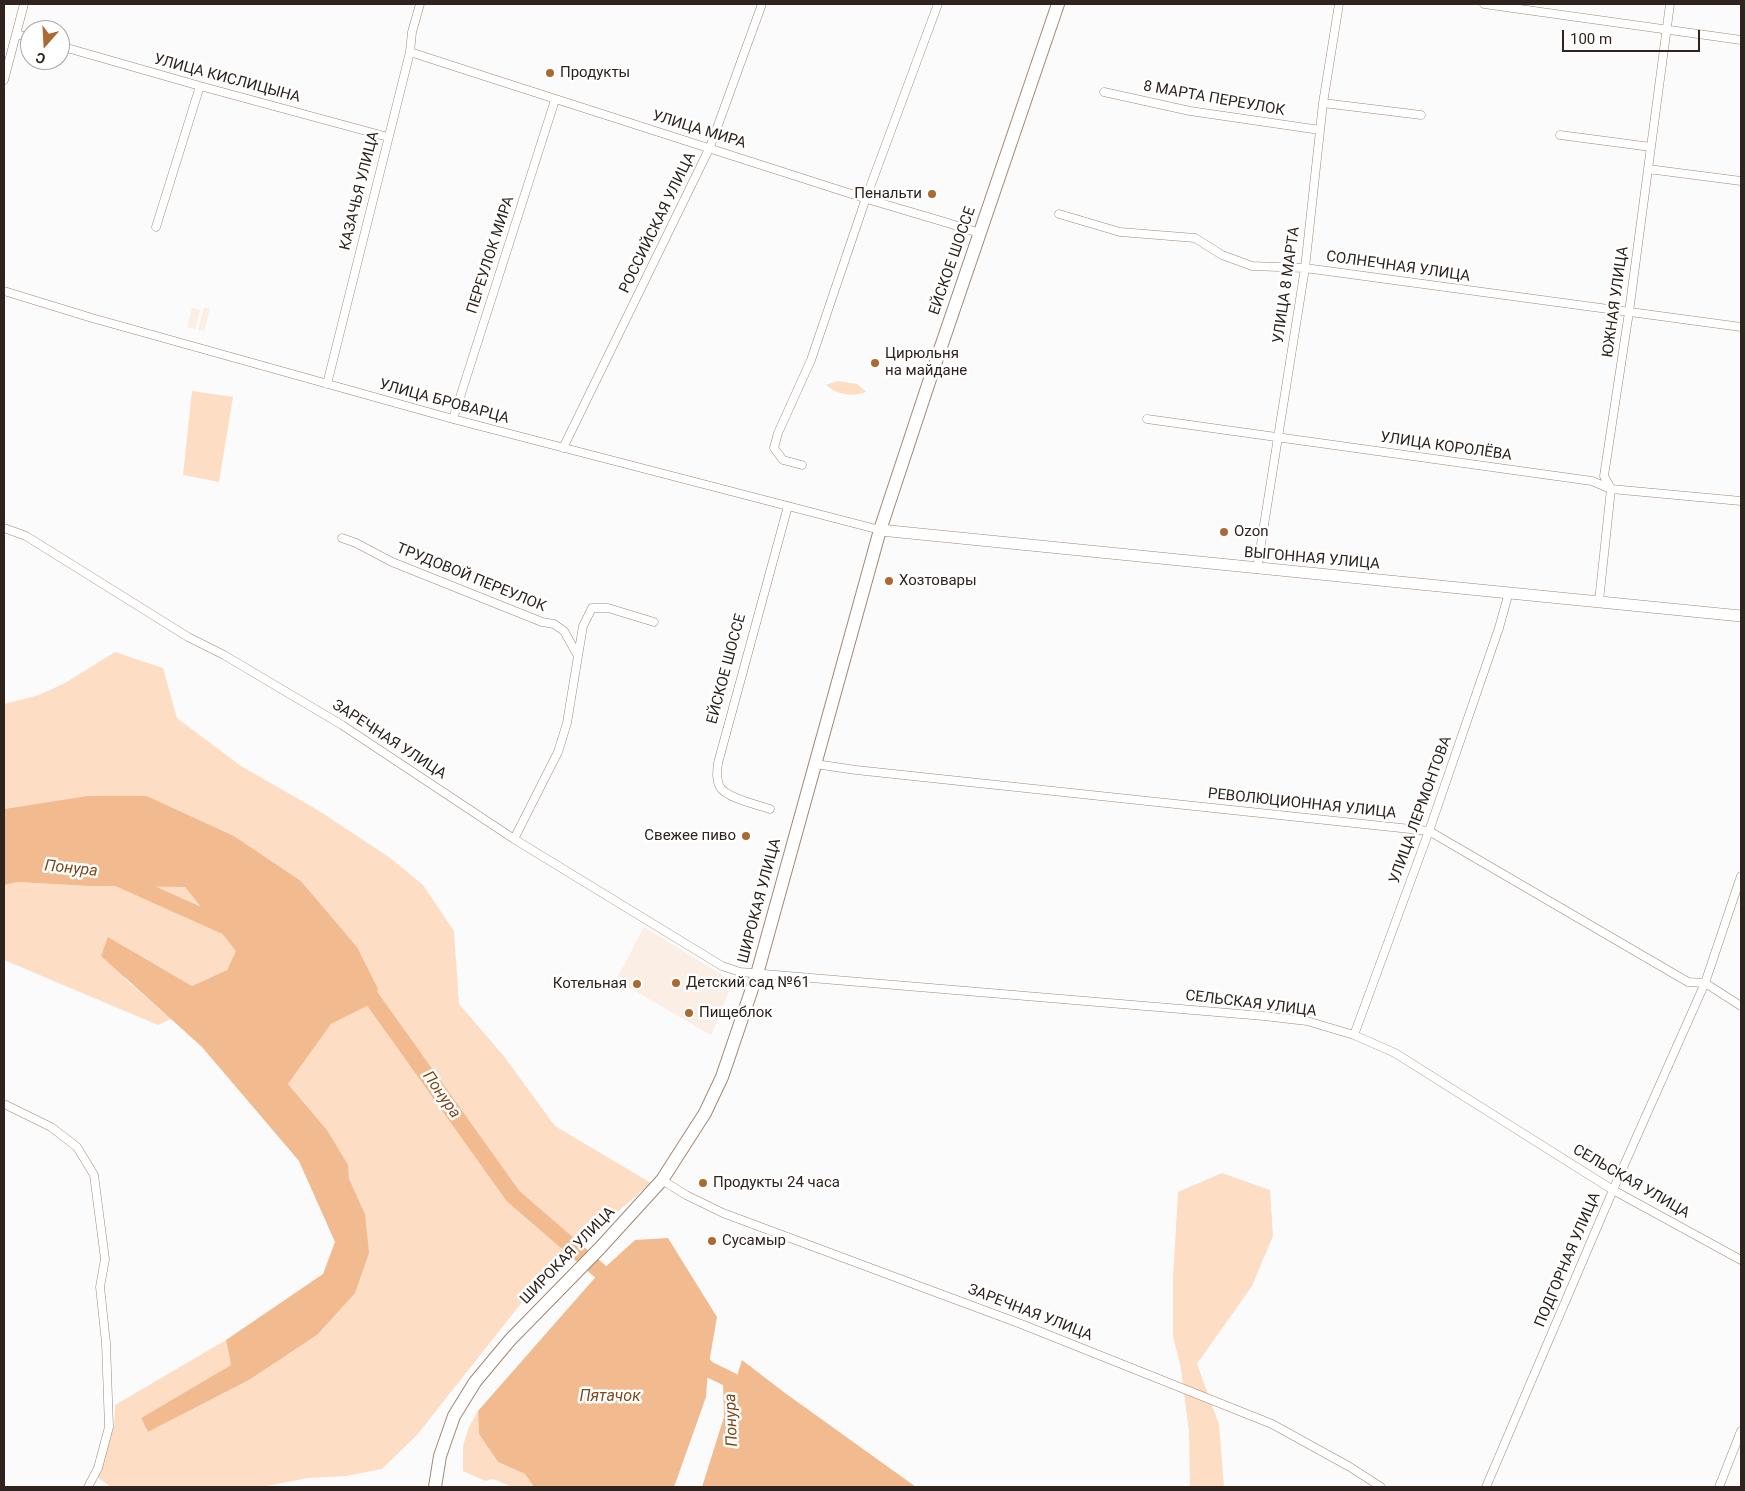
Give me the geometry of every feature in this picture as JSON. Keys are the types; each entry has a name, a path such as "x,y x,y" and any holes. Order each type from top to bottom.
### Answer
{"main road":[{"name":"ЕЙСКОЕ ШОССЕ","path":"880,530 1058,4"},
{"name":"ШИРОКАЯ УЛИЦА","path":"435,1487 440,1456 454,1416 475,1382 510,1340 662,1180 705,1113 722,1077 757,974 880,530"}],"street":[{"path":"4,80 24,4"},
{"name":"КАЗАЧЬЯ УЛИЦА","path":"326,384 410,52 412,32 420,4"},
{"name":"РОССИЙСКАЯ УЛИЦА","path":"563,448 710,147 762,4"},
{"path":"802,465 783,460 774,448 778,433 811,360 866,198 938,4"},
{"name":"УЛИЦА 8 МАРТА","path":"1257,569 1305,268 1323,103 1339,4"},
{"path":"1484,4 1741,40"},
{"name":"ЮЖНАЯ УЛИЦА","path":"1599,601 1611,488 1604,476 1629,312 1670,4"},
{"name":"УЛИЦА КИСЛИЦЫНА","path":"70,49 388,137"},
{"name":"УЛИЦА МИРА","path":"410,52 555,100 710,147 979,233"},
{"path":"156,226 200,86"},
{"name":"8 МАРТА ПЕРЕУЛОК","path":"1104,92 1190,111 1320,130"},
{"name":"ПЕРЕУЛОК МИРА","path":"453,420 555,100"},
{"path":"1323,103 1421,115"},
{"path":"1560,135 1651,147"},
{"path":"1648,169 1741,181"},
{"name":"СОЛНЕЧНАЯ УЛИЦА","path":"1060,214 1120,232 1195,238 1222,255 1252,266 1305,268 1741,327"},
{"name":"УЛИЦА БРОВАРЦА","path":"4,291 92,318 453,420 880,530"},
{"name":"УЛИЦА КОРОЛЁВА","path":"1147,419 1592,481 1611,488 1741,501"},
{"name":"ЕЙСКОЕ ШОССЕ","path":"770,809 727,793 720,788 717,773 718,763 788,506"},
{"name":"ЗАРЕЧНАЯ УЛИЦА","path":"4,528 26,536 188,637 224,655 342,725 514,839 722,966 740,972 757,974"},
{"name":"ВЫГОННАЯ УЛИЦА","path":"880,530 1741,616"},
{"name":"ТРУДОВОЙ ПЕРЕУЛОК","path":"342,538 356,543 392,562 542,622 554,624 564,631 578,656"},
{"name":"УЛИЦА ЛЕРМОНТОВА","path":"1354,1035 1429,831 1499,628 1509,592"},
{"path":"514,839 558,752 568,723 583,626 592,608 608,608 654,622"},
{"name":"РЕВОЛЮЦИОННАЯ УЛИЦА","path":"815,764 1429,831 1688,982 1704,983 1741,1006"},
{"name":"ПОДГОРНАЯ УЛИЦА","path":"1486,1487 1704,983 1741,876"},
{"name":"СЕЛЬСКАЯ УЛИЦА","path":"757,974 1307,1021 1354,1035 1395,1053 1613,1190 1741,1260"},
{"path":"4,1104 51,1127 77,1146 94,1175 105,1259 100,1287 106,1343 109,1427 98,1468 88,1487"},
{"name":"ЗАРЕЧНАЯ УЛИЦА","path":"662,1180 686,1195 723,1212 1021,1324 1272,1424 1350,1467 1381,1487"},
{"path":"1719,1487 1741,1431"}],"shaded area":[{"path":"204,307 210,309 204,331 198,330"},
{"path":"192,308 200,310 195,329 187,327"},
{"path":"838,381 857,384 866,392 845,394 835,391 826,385"},
{"path":"192,391 233,397 219,482 183,475"},
{"path":"115,652 163,668 177,718 241,766 316,809 389,857 423,885 454,931 459,1004 503,1055 555,1126 651,1183 542,1277 417,1435 382,1469 346,1476 308,1478 262,1487 111,1487 98,1478 114,1426 115,1405 226,1340 231,1365 141,1418 148,1432 249,1380 317,1335 365,1214 348,1179 347,1165 327,1130 288,1084 331,1024 367,1006 357,947 301,881 234,836 147,796 87,796 4,809 4,704 39,695 65,683"},
{"path":"16,882 89,886 185,887 237,951 227,970 192,986 108,937 125,979 171,1019 158,1025 4,960 4,885"},
{"path":"644,927 729,979 731,987 711,1035 616,980"},
{"path":"1222,1173 1270,1190 1273,1236 1252,1286 1197,1364 1219,1424 1224,1487 1190,1487 1189,1432 1181,1369 1173,1336 1173,1279 1178,1192"},
{"path":"478,1411 479,1434 498,1462 525,1474 534,1487 509,1487 493,1479 485,1481 463,1471 463,1446 468,1429"}],"water":[{"path":"87,796 147,796 234,836 301,881 357,947 378,989 367,1006 331,1024 288,1084 327,1130 348,1165 349,1179 365,1214 369,1253 355,1293 317,1335 249,1380 148,1432 141,1418 231,1365 226,1340 323,1274 335,1242 299,1161 202,1047 101,956 108,937 192,986 227,970 236,951 185,887 89,886 17,882 4,885 4,809"},
{"name":"Пятачок","path":"668,1238 717,1317 708,1369 706,1397 674,1487 534,1487 525,1474 498,1462 479,1434 478,1411 600,1272 635,1240"},
{"path":"742,1360 785,1393 916,1487 702,1487"}],"waterway":[{"name":"Понура","path":"117,878 231,929"},
{"name":"Понура","path":"356,985 366,990 513,1196 616,1285"},
{"name":"Понура","path":"694,1355 708,1369 731,1380 732,1417"}],"place":[{"name":"Продукты","path":"550,73"},
{"name":"Пенальти","path":"932,194"},
{"name":"Цирюльня на майдане","path":"875,363"},
{"name":"Ozon","path":"1224,532"},
{"name":"Хозтовары","path":"889,581"},
{"name":"Свежее пиво","path":"746,836"},
{"name":"Детский сад №61","path":"676,983"},
{"name":"Котельная","path":"637,984"},
{"name":"Пищеблок","path":"689,1013"},
{"name":"Продукты 24 часа","path":"703,1183"},
{"name":"Сусамыр","path":"712,1241"}]}
